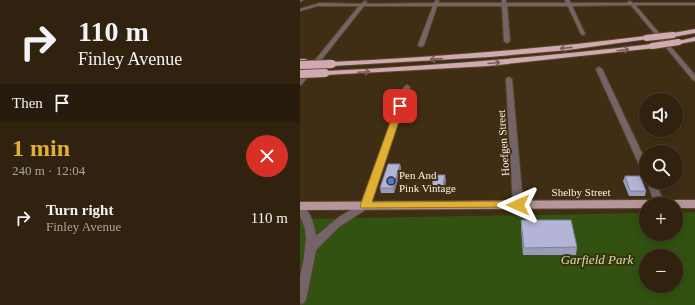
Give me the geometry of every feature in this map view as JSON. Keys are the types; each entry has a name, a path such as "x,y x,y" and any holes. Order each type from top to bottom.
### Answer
{"highway":[{"path":"301,63 411,60 551,49 695,31"},
{"path":"300,74 415,69 527,60 652,46 695,39"}],"main road":[{"name":"Shelby Street","path":"300,207 639,204"},
{"path":"683,204 695,204"}],"street":[{"path":"300,10 331,0"},
{"path":"300,83 366,0"},
{"path":"315,5 436,2 630,2 695,4"},
{"path":"421,45 436,2"},
{"path":"504,2 506,41"},
{"path":"568,2 583,34"},
{"path":"630,2 695,79"},
{"path":"599,69 639,156"},
{"name":"Hoefgen Street","path":"509,79 518,205"},
{"path":"310,249 321,236 339,221 365,206 407,87"},
{"path":"300,207 307,218 310,232 310,249 300,299"}],"green space":[{"name":"Garfield Park","path":"695,212 695,305 300,305 300,219 639,213 639,241 683,241 683,213"}],"building":[{"name":"Pen And Pink Vintage","path":"388,164 400,164 393,188 380,188"},
{"path":"434,175 445,175 443,186 432,186"},
{"path":"625,176 639,176 639,189 645,189 646,191 630,191"},
{"path":"521,220 571,220 577,247 524,248"}],"place":[{"name":"Pen And Pink Vintage","path":"391,181"}],"route":[{"path":"400,106 365,206 518,205"}]}
